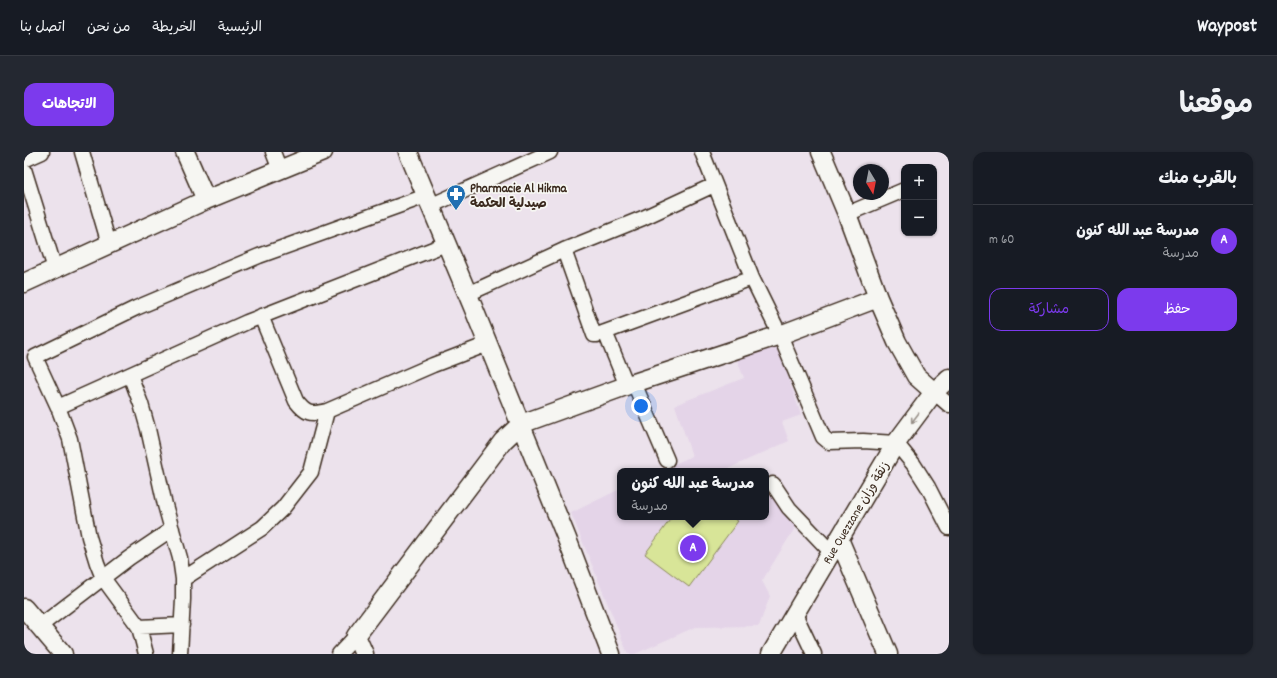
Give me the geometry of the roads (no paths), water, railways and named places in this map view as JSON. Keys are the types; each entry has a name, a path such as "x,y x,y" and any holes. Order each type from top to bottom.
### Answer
{"street":[{"path":"24,160 40,152"},
{"path":"82,152 109,244"},
{"path":"185,152 206,200"},
{"path":"273,152 280,170"},
{"path":"24,283 206,200 323,152"},
{"path":"408,152 521,424 611,654"},
{"path":"146,654 139,628 103,578 96,564 89,537 70,439 58,407 29,359 136,308 259,256 428,201 550,152"},
{"path":"702,152 752,278 780,335 823,437 829,442 863,441 896,443 914,465 928,486 949,528"},
{"path":"821,152 847,214 878,298 897,342 916,376 949,405"},
{"path":"24,169 55,269"},
{"path":"468,294 564,250 643,218 714,185"},
{"path":"847,214 901,191"},
{"path":"58,407 261,316 446,244"},
{"path":"564,250 593,333 597,335 752,278"},
{"path":"339,654 356,636 503,441 521,424 631,384 780,335 878,298"},
{"path":"261,316 296,401 303,410 316,414 327,412 433,365 488,344"},
{"path":"605,332 666,460"},
{"path":"130,375 141,404 148,429 165,505 180,558 183,579 180,654"},
{"name":"Rue Ouezzane زنقة وزان","path":"771,654 896,443 934,392 949,378"},
{"path":"183,579 262,528 283,508 311,472 327,412"},
{"path":"774,484 789,508 835,546 888,654"},
{"path":"40,626 103,578 172,529"},
{"path":"24,608 63,654"},
{"path":"795,614 814,654"},
{"path":"139,628 182,625"},
{"path":"356,636 364,654"}],"place":[{"name":"Pharmacie Al Hikma صيدلية الحكمة","path":"456,211"},
{"name":"مدرسة عبد الله كنون","path":"693,548"}]}
